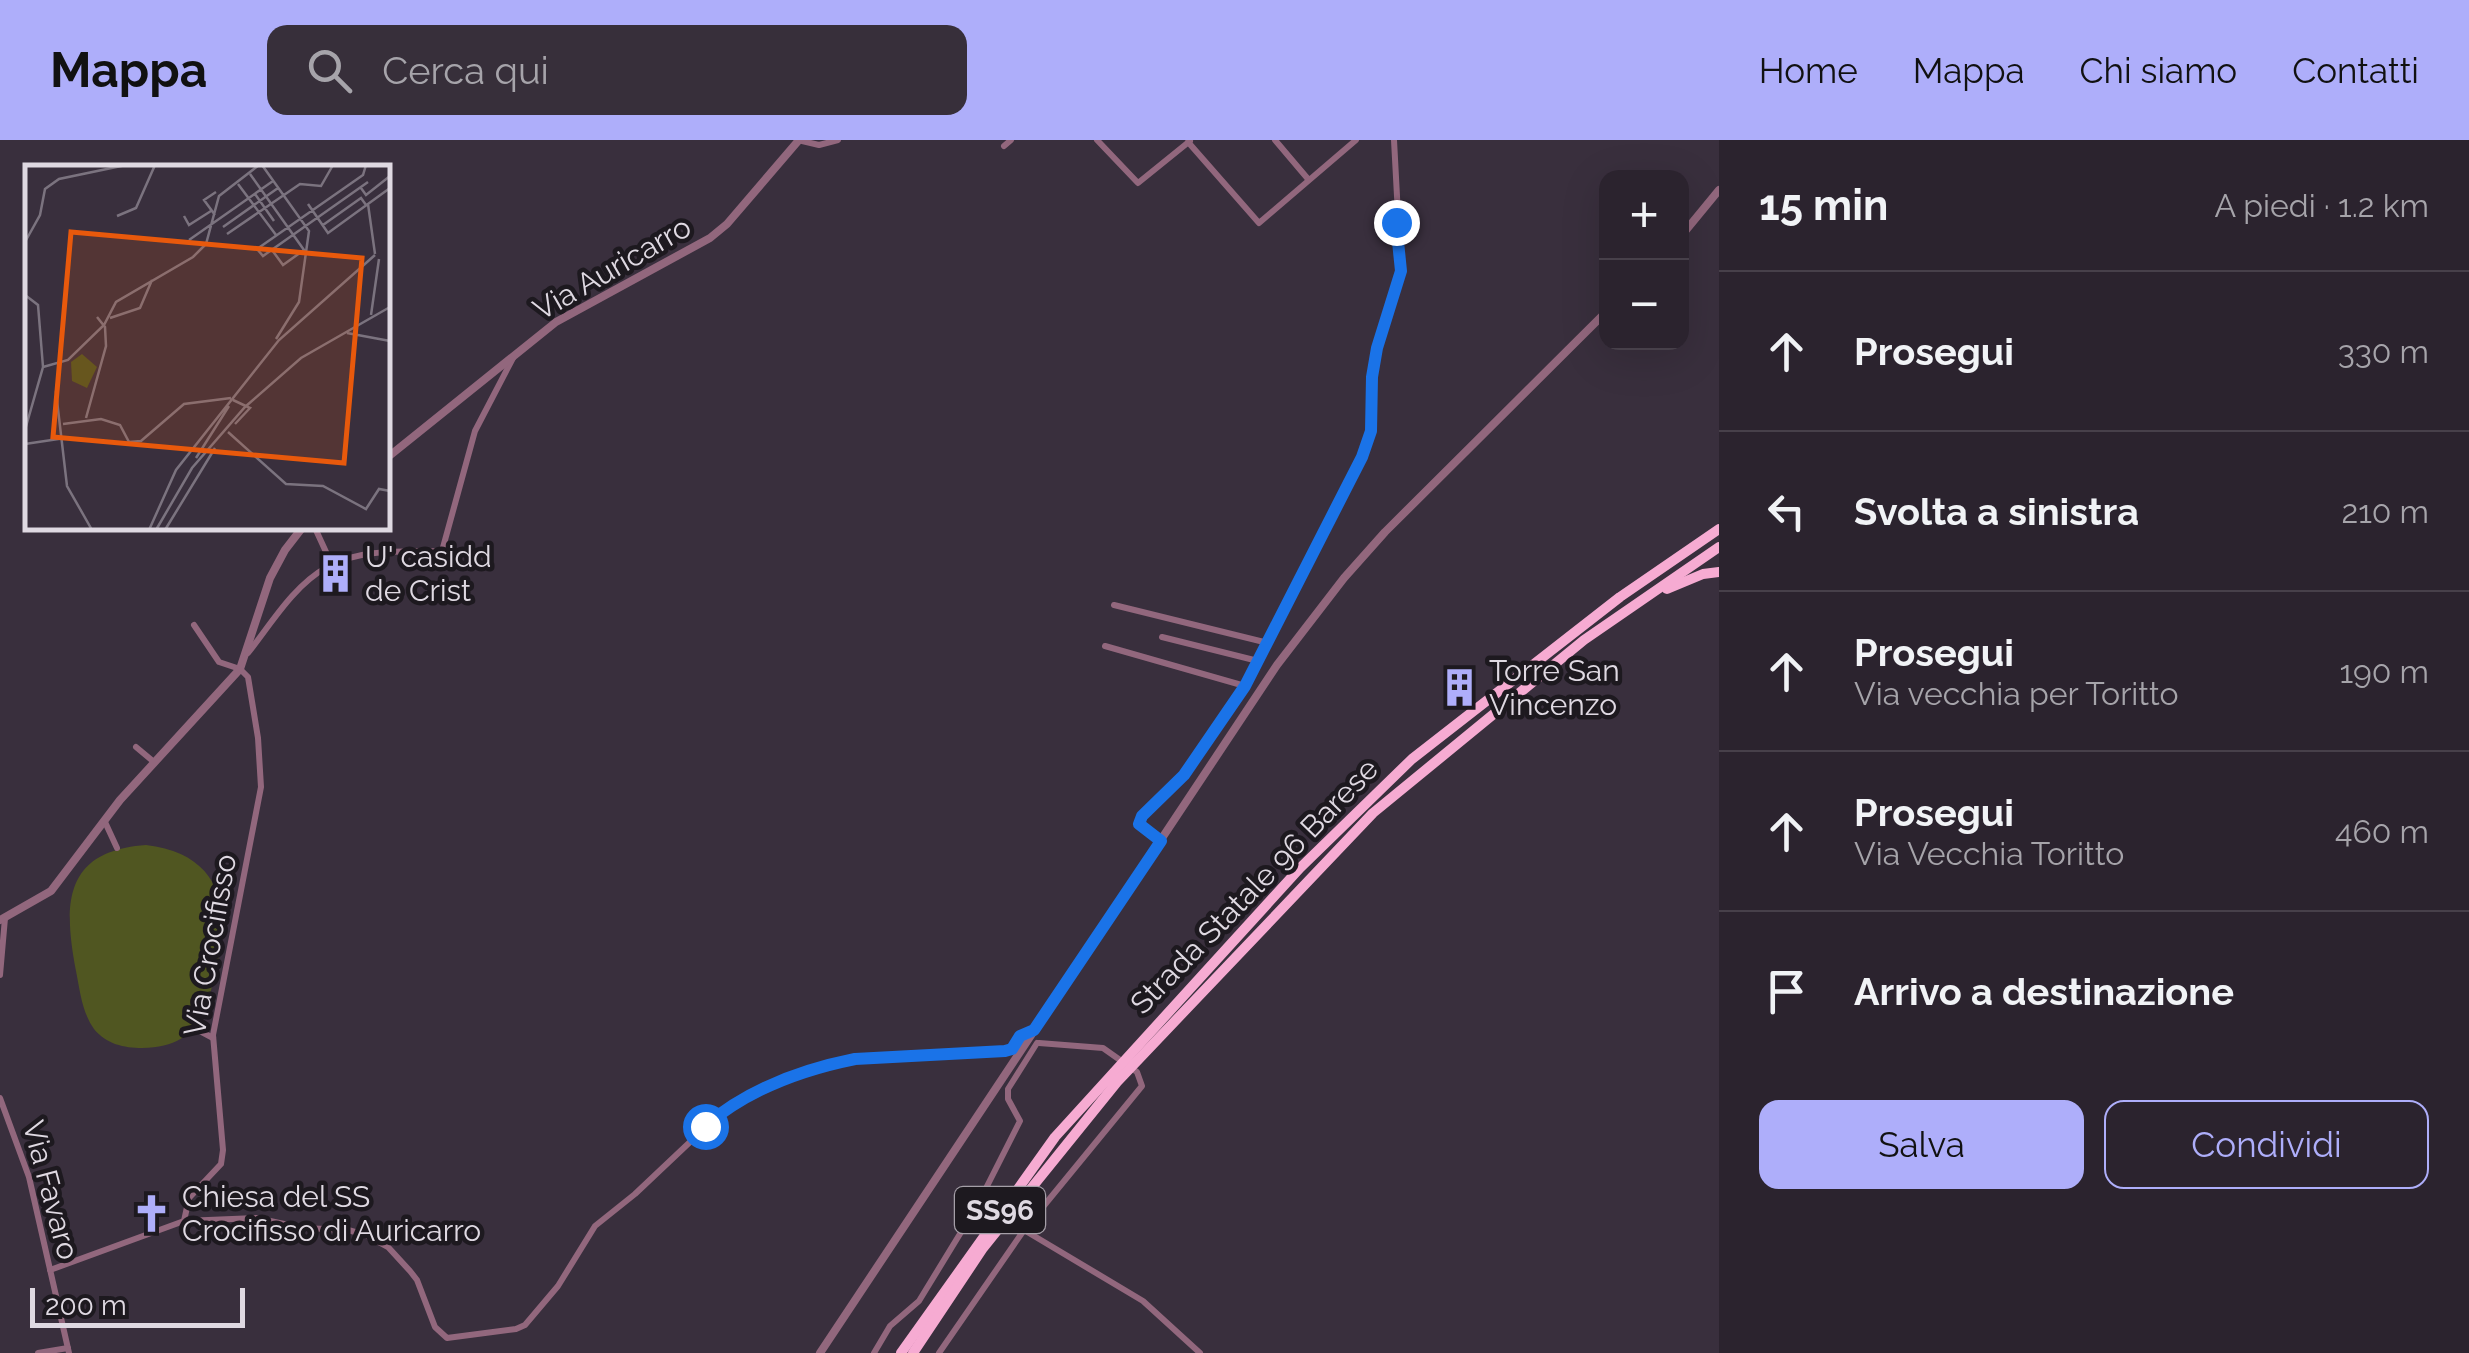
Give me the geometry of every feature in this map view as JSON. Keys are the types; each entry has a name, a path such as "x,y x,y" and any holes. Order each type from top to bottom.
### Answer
{"highway":[{"name":"Strada Statale 96 Barese","path":"913,1353 983,1248 1113,1078 1300,868 1412,759 1620,597 1719,529"},
{"name":"Strada Statale 96 Barese","path":"901,1353 1055,1137 1310,876 1419,772 1584,640 1719,547"},
{"path":"1647,596 1702,574 1719,572"}],"street":[{"path":"798,140 819,145 838,140"},
{"name":"Via Auricarro","path":"390,455 556,322 710,238 727,224 798,140"},
{"path":"1004,146 1012,140"},
{"path":"1275,140 1308,179"},
{"path":"1103,142 1138,183 1189,141 1259,223 1356,140"},
{"path":"1161,841 1139,824 1142,816 1184,775 1245,686 1362,457 1371,431 1372,377 1401,271 1394,140"},
{"path":"1689,226 1719,190"},
{"name":"SS96","path":"820,1353 1034,1037 1277,665 1385,532 1599,319"},
{"path":"244,658 293,594 332,565 365,554 442,551 474,431 516,354"},
{"path":"0,974 2,919 51,891 154,762 240,669 270,578 300,530"},
{"path":"317,530 332,565"},
{"path":"1114,605 1268,643"},
{"path":"194,625 219,662 240,669"},
{"path":"1162,637 1258,662"},
{"path":"1106,646 1245,686"},
{"name":"Via Crocifisso","path":"184,1221 189,1198 221,1164 213,1038 261,787 255,706 248,677 240,669"},
{"path":"136,747 154,762"},
{"path":"105,822 117,848"},
{"path":"198,1030 213,1038"},
{"path":"50,1270 184,1221 256,1218 302,1228 366,1234 388,1247 417,1280 439,1334 458,1338 516,1329 537,1314 595,1226 726,1108 754,1092 787,1077 855,1059 1005,1051 1012,1049 1020,1036 1103,1048 1136,1072 1142,1086 1024,1230 940,1353"},
{"path":"874,1353 890,1326 918,1300 978,1206 1020,1122 1008,1100 1008,1089 1034,1037"},
{"name":"Via Favaro","path":"0,1098 29,1177 69,1350"},
{"path":"1024,1230 1143,1301 1200,1353"},
{"path":"38,1353 69,1350"}],"green space":[{"path":"146,845 188,858 202,869 219,899 222,939 210,995 198,1022 177,1041 135,1048 104,1038 87,1016 72,946 71,903 84,870 99,858 119,849"}],"place":[{"name":"U' casidd de Crist","path":"335,573"},
{"name":"Torre San Vincenzo","path":"1459,687"},
{"name":"Chiesa del SS Crocifisso di Auricarro","path":"152,1213"}],"route":[{"path":"705,1126 726,1108 787,1077 855,1059 1005,1051 1012,1049 1020,1036 1034,1030 1161,841 1139,824 1142,816 1184,775 1245,686 1362,457 1371,431 1377,348 1401,271 1396,222"}]}
